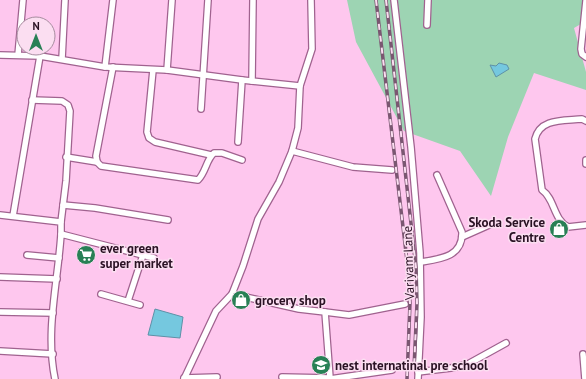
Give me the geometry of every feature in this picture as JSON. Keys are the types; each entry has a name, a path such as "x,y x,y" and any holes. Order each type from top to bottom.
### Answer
{"street":[{"path":"21,16 22,0"},
{"path":"62,59 66,0"},
{"path":"105,67 113,0"},
{"path":"167,70 172,0"},
{"path":"201,109 208,0"},
{"path":"252,81 253,0"},
{"path":"217,377 184,378 216,311 232,294 243,266 258,219 279,182 292,151 298,128 300,86 312,49 311,0"},
{"name":"Variyam Lane","path":"394,0 411,147 421,262 421,317 418,379"},
{"path":"427,25 428,0"},
{"path":"586,0 581,49 582,54 586,57"},
{"path":"0,55 16,55"},
{"path":"13,216 40,56 105,67 167,70 300,86"},
{"path":"97,162 96,156 113,67"},
{"path":"153,70 147,123 149,138 154,142 211,155 214,153 222,153 242,160"},
{"path":"238,142 242,80"},
{"path":"32,100 62,101 68,105 70,111 59,258 53,313 53,354 56,379"},
{"path":"586,121 582,119 545,124 537,131 535,139 542,190 548,194 559,220 568,227 586,225"},
{"path":"292,151 353,167 392,170"},
{"path":"66,157 97,162 102,166 198,180 203,174 211,155"},
{"path":"421,262 444,259 459,247 462,238 462,232 437,175"},
{"path":"63,205 95,208 168,220"},
{"path":"0,215 61,222"},
{"path":"462,238 489,225"},
{"path":"61,234 154,258"},
{"path":"27,255 59,258"},
{"path":"128,301 143,255"},
{"path":"0,277 57,279"},
{"path":"102,294 140,304"},
{"path":"232,294 299,309 349,315 405,304"},
{"path":"0,312 53,313"},
{"path":"326,312 330,378"},
{"path":"418,372 451,368 468,364 506,343"},
{"path":"0,351 53,354"},
{"path":"584,354 585,379"},
{"path":"282,377 330,378 392,370"}],"green space":[{"path":"347,0 586,0 586,21 574,28 586,72 586,90 534,73 508,137 491,196 460,151 404,131 356,42"}],"water":[{"path":"499,63 507,65 509,69 496,77 490,65 496,66"},
{"path":"155,309 183,317 180,338 148,335"}],"railway":[{"path":"376,0 408,269 410,303 407,379"},
{"path":"386,0 416,268 417,303 414,368"}],"place":[{"name":"Skoda Service Centre","path":"559,229"},
{"name":"ever green super market","path":"86,255"},
{"name":"grocery shop","path":"241,300"},
{"name":"nest internatinal pre school","path":"321,365"}]}
